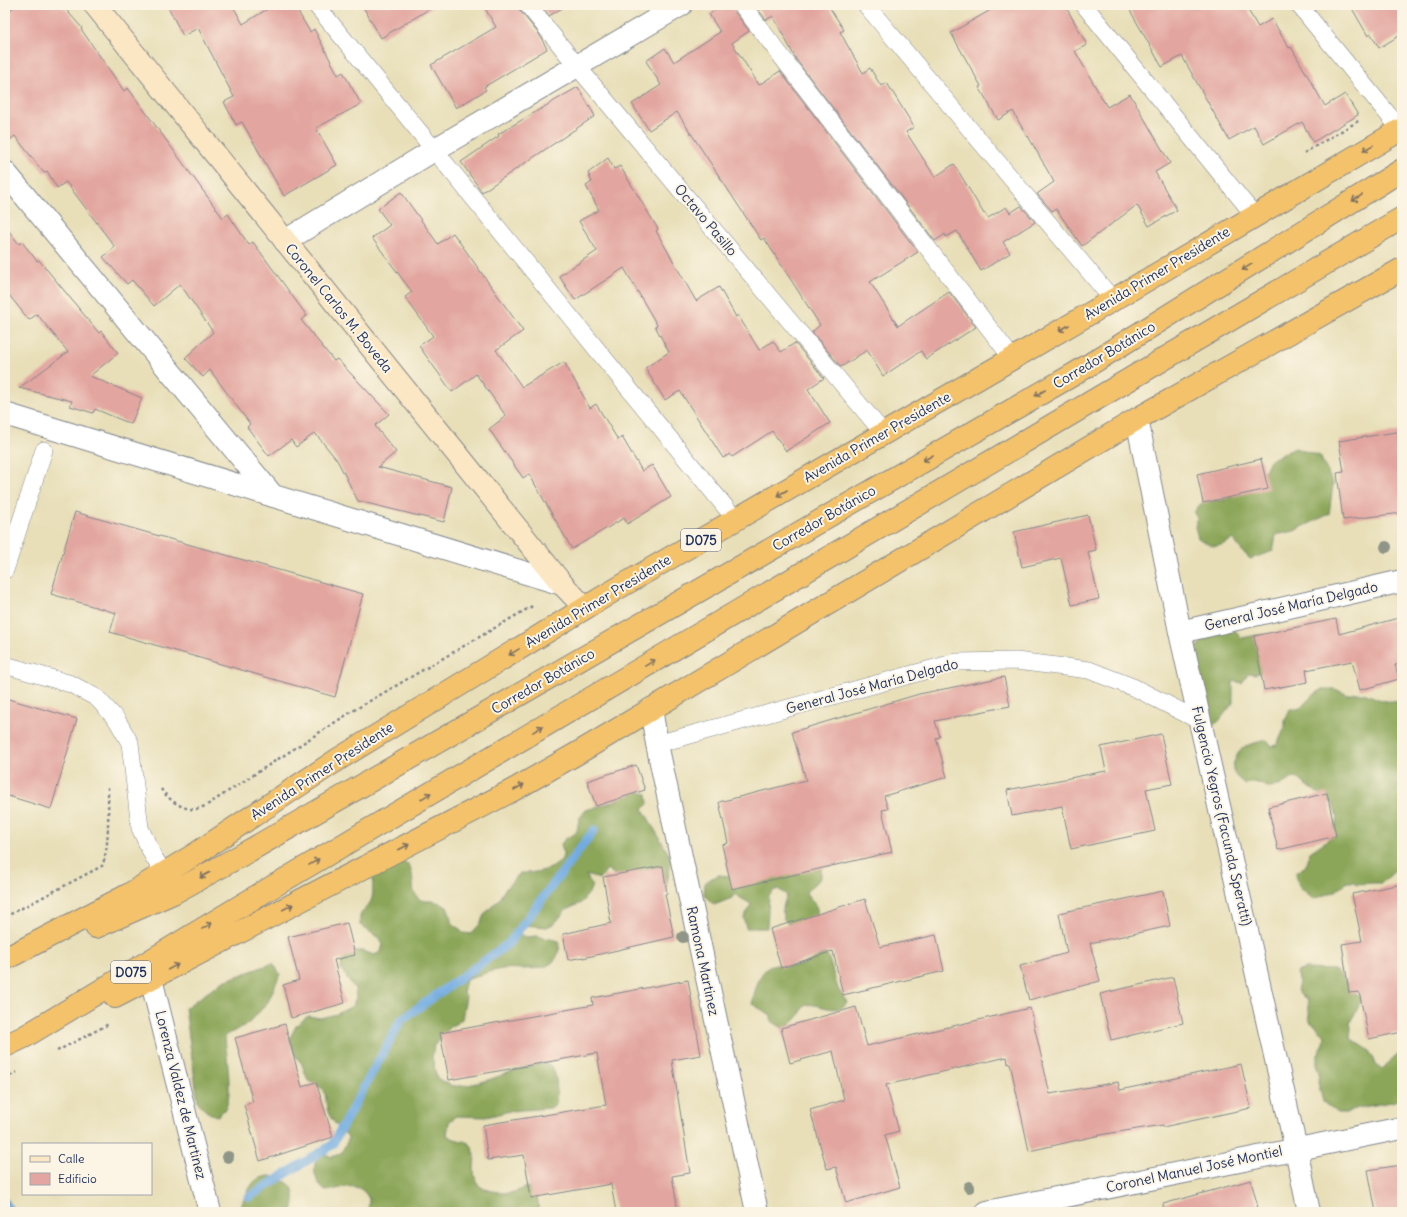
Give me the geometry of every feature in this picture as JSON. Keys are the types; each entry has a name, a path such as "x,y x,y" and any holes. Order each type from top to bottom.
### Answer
{"highway":[{"name":"Avenida Primer Presidente","path":"5,959 128,895 337,760 585,608 1113,300 1401,129"},
{"name":"Corredor Botánico","path":"5,962 118,918 173,893 240,856 1076,373 1402,170"},
{"name":"D075","path":"14,1042 257,896 1402,218"},
{"name":"D075","path":"14,1042 151,979 515,789 1136,420 1402,269"}],"street":[{"name":"Coronel Carlos M. Boveda","path":"95,5 564,585 585,608"},
{"path":"285,241 434,150 681,5"},
{"path":"5,172 273,496"},
{"path":"5,414 564,585"},
{"name":"Fulgencio Yegros (Facunda Speratti)","path":"1136,420 1180,632 1309,1212"},
{"name":"General José María Delgado","path":"1180,632 1402,581"},
{"name":"Ramona Martinez","path":"651,709 657,744 758,1212"},
{"name":"Lorenza Valdez de Martinez","path":"151,979 210,1212"},
{"name":"Coronel Manuel José Montiel","path":"987,1212 1402,1128"}],"lane":[{"path":"316,5 736,520"},
{"name":"Octavo Pasillo","path":"528,5 577,66 884,434"},
{"path":"742,5 1012,358"},
{"path":"866,5 1113,300"},
{"path":"1084,5 1254,215"},
{"path":"1298,5 1401,129"},
{"path":"5,570 44,450"},
{"name":"General José María Delgado","path":"657,744 957,662 1016,660 1089,670 1135,688 1200,721"},
{"path":"5,666 71,684 97,698 117,720 130,743 140,828 153,856 164,873"}],"path":[{"path":"1302,154 1382,106"},
{"path":"5,917 102,866 106,859 108,777 154,774 159,786 166,796 184,807 193,810 208,805 351,712 564,585"}],"green space":[{"path":"1295,448 1320,456 1333,484 1329,514 1294,531 1276,535 1273,551 1250,559 1233,539 1219,546 1215,546 1198,538 1195,527 1197,518 1194,513 1200,504 1207,501 1224,500 1236,495 1255,491 1270,460"},
{"path":"1231,626 1242,638 1263,634 1269,638 1265,671 1256,674 1249,673 1242,683 1233,681 1233,703 1219,721 1206,731 1188,657 1201,643 1205,633"},
{"path":"1323,689 1335,689 1348,695 1354,693 1364,693 1381,700 1388,701 1402,700 1402,864 1382,883 1356,884 1354,882 1347,882 1336,891 1314,899 1299,886 1296,872 1306,866 1310,852 1330,838 1333,834 1337,817 1333,804 1295,777 1279,786 1267,787 1255,782 1245,784 1235,775 1233,766 1238,753 1246,746 1267,740 1272,746 1277,745 1285,727 1285,720 1290,709 1299,709 1312,696"},
{"path":"634,791 647,794 648,804 643,809 672,860 663,899 626,883 607,869 600,879 586,875 592,885 589,893 581,903 566,910 555,923 547,927 524,925 521,928 521,934 526,937 536,936 559,941 560,947 555,960 542,967 502,969 488,972 466,980 463,992 466,996 462,1019 449,1027 442,1039 434,1045 432,1057 437,1078 452,1086 485,1081 540,1064 547,1064 552,1067 557,1085 557,1095 556,1104 550,1108 510,1111 486,1117 456,1116 449,1122 447,1135 470,1144 474,1150 475,1177 481,1187 507,1193 528,1187 536,1194 539,1212 368,1212 369,1199 362,1190 357,1187 347,1187 325,1191 318,1183 315,1173 315,1162 319,1152 332,1157 341,1153 348,1140 348,1137 331,1118 324,1092 321,1088 308,1081 302,1064 295,1055 290,1038 296,1026 308,1016 320,1018 337,1014 352,1006 356,998 355,989 341,969 342,961 346,957 355,951 363,951 374,955 381,952 383,944 380,939 360,925 360,916 372,898 373,879 375,874 391,864 401,862 405,863 408,865 412,873 414,890 417,897 424,901 438,902 448,908 452,922 463,933 471,934 480,924 484,915 520,873 542,871 554,866 561,860 563,852 561,844 566,838 573,835 577,831 579,819 586,810 613,802"},
{"path":"821,867 821,878 811,886 806,893 817,908 817,916 812,927 796,926 786,921 783,917 783,912 787,895 778,889 773,891 769,896 767,928 746,928 744,918 751,904 734,894 732,898 714,905 704,895 705,883 719,875 738,877"},
{"path":"824,954 828,956 838,989 847,1002 843,1006 833,1009 807,1005 795,1021 783,1028 771,1021 771,1015 752,1004 762,974 771,966 799,965"},
{"path":"273,963 280,974 268,1002 249,1023 225,1036 229,1083 228,1101 223,1111 217,1116 214,1115 206,1111 198,1102 185,1008 224,981"},
{"path":"1306,969 1334,970 1361,999 1350,1022 1350,1038 1369,1050 1375,1064 1382,1069 1402,1051 1402,1101 1397,1100 1358,1108 1346,1113 1337,1113 1323,1102 1318,1082 1319,1071 1317,1067 1317,1057 1324,1044 1325,1036 1315,1025 1310,1022 1308,1000 1297,990 1299,983 1296,972"},
{"path":"269,1176 282,1180 292,1187 294,1200 291,1212 240,1212 249,1188 259,1179"}],"water":[{"path":"5,1196 16,1212 5,1212"}],"building":[{"path":"16,5 62,5 82,28 81,29 124,91 128,88 223,218 228,214 249,245 253,242 307,316 301,320 334,361 337,359 389,414 375,426 396,452 378,467 452,487 444,522 358,501 337,460 315,433 296,447 291,440 269,456 247,427 250,424 210,370 203,377 185,358 213,332 180,284 154,306 132,280 127,284 103,257 115,247 66,182 57,188 47,171 44,173 15,136 5,144 5,14"},
{"path":"167,5 240,5 234,8 243,24 274,5 294,5 310,32 314,29 338,75 343,72 361,104 316,128 337,165 284,196 242,122 236,125 224,102 234,97 198,28 183,36"},
{"path":"362,5 436,5 381,38"},
{"path":"483,5 518,5 520,11 539,34 547,49 484,87 486,90 456,108 431,65 496,27"},
{"path":"541,5 567,5 549,16"},
{"path":"724,5 732,5 734,11 749,31 732,43 759,85 780,71 918,252 870,282 898,326 949,292 976,327 926,359 921,351 883,376 867,350 841,367 812,332 820,325 764,238 761,240 677,112 649,130 632,104 661,85 646,61 665,48 674,62 720,32 709,14"},
{"path":"755,5 828,5 844,30 840,32 863,73 870,68 881,86 887,83 914,127 906,132 935,177 954,164 984,214 985,213 988,218 1006,207 1010,213 1021,206 1035,222 1003,242 1010,253 981,271 957,231 946,237 945,234 935,241 797,61 773,16 766,20"},
{"path":"999,5 1065,5 1087,45 1075,51 1107,107 1130,94 1170,163 1155,172 1177,210 1149,226 1137,205 1082,246 1056,209 1052,211 1037,194 1054,182 1013,111 998,120 979,87 981,86 951,33"},
{"path":"1127,5 1245,5 1258,27 1272,19 1289,48 1291,47 1325,106 1345,94 1358,115 1313,142 1302,122 1264,144 1254,126 1229,140 1182,56 1162,67"},
{"path":"1350,5 1402,5 1402,34 1379,48 1371,34 1368,36"},
{"path":"578,87 595,116 482,192 461,162 499,136 498,134"},
{"path":"608,158 614,169 620,166 658,229 656,231 696,301 719,287 736,317 738,315 759,350 773,341 781,352 795,343 824,378 808,389 830,423 786,451 772,431 732,457 730,454 723,458 680,391 665,400 645,368 669,352 655,326 657,325 624,268 575,300 559,276 597,251 579,221 599,210 586,186 592,182 588,173"},
{"path":"401,192 438,244 453,233 523,331 496,350 522,387 564,362 590,408 596,404 618,440 622,437 642,471 652,465 671,497 627,524 624,518 572,549 529,474 523,478 489,429 506,416 476,374 452,392 419,346 433,336 405,297 412,292 372,238 390,225 378,209"},
{"path":"5,226 19,244 22,242 37,261 39,260 99,333 101,331 118,353 90,376 142,398 131,424 95,409 93,413 70,406 72,401 19,388 68,352 37,314 29,320 5,290"},
{"path":"1402,431 1402,513 1343,520 1337,473 1344,472 1339,441"},
{"path":"1261,459 1268,489 1203,503 1197,474"},
{"path":"75,512 363,594 335,697 110,632 116,613 51,594"},
{"path":"1088,515 1096,550 1088,552 1099,599 1072,605 1061,558 1022,567 1014,532"},
{"path":"1402,617 1402,664 1395,665 1399,679 1360,690 1352,661 1306,670 1308,682 1264,690 1254,636 1336,619 1339,634"},
{"path":"1004,677 1010,706 935,721 940,737 936,738 947,777 884,796 888,809 882,810 892,852 732,889 722,845 728,843 719,802 806,780 792,732 919,694"},
{"path":"5,698 77,719 51,809 5,795"},
{"path":"1161,734 1172,784 1146,789 1155,831 1071,849 1062,806 1012,816 1007,790 1106,771 1101,747"},
{"path":"636,765 645,790 596,806 587,781"},
{"path":"1327,793 1336,836 1278,850 1268,807"},
{"path":"663,866 667,894 665,894 674,937 583,958 568,960 563,934 611,923 603,877"},
{"path":"1402,884 1402,1032 1369,1039 1359,992 1349,993 1342,944 1362,941 1352,894"},
{"path":"1163,891 1170,926 1090,943 1100,981 1029,1000 1020,966 1067,953 1059,913"},
{"path":"865,899 880,947 936,935 944,971 843,995 833,951 781,968 770,929"},
{"path":"347,923 355,955 334,960 345,1003 291,1018 283,985 299,980 288,937"},
{"path":"1173,977 1183,1023 1111,1040 1100,994"},
{"path":"688,980 701,1055 672,1060 690,1173 672,1176 678,1212 616,1212 611,1184 531,1198 524,1155 488,1160 483,1125 606,1105 597,1053 449,1080 440,1033 593,1005 592,998"},
{"path":"856,1007 867,1046 1030,1008 1050,1094 1118,1082 1120,1090 1241,1064 1251,1108 1163,1127 1163,1125 1105,1134 1029,1151 1010,1063 1008,1064 1007,1057 886,1085 899,1131 885,1135 900,1187 846,1203 836,1167 827,1169 810,1110 844,1100 833,1051 790,1063 781,1028"},
{"path":"285,1024 302,1087 316,1082 333,1137 260,1161 244,1105 253,1102 235,1038"},
{"path":"1402,1165 1402,1212 1376,1212 1368,1170"},
{"path":"1251,1180 1259,1212 1164,1212 1163,1204"}],"waterway":[{"path":"249,1197 332,1145 401,1020 508,944 594,830"}]}
